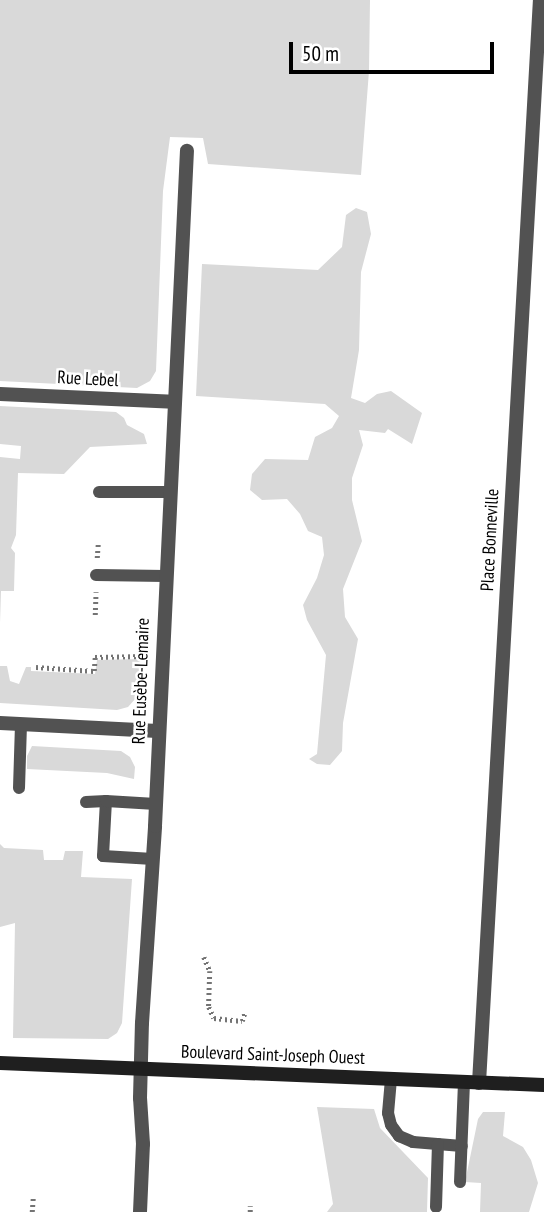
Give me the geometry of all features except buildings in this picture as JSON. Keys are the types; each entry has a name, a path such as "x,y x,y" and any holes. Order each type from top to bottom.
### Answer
{"street":[{"name":"Place Bonneville","path":"471,1083 540,0"},
{"name":"Rue Eusèbe-Lemaire","path":"141,1212 143,1144 140,1069 156,804 187,151"},
{"name":"Rue Lebel","path":"0,394 173,402"},
{"path":"0,723 158,731"},
{"name":"Boulevard Saint-Joseph Ouest","path":"0,1063 544,1085"}],"lane":[{"path":"100,492 169,492"},
{"path":"96,575 165,576"},
{"path":"19,788 21,724"},
{"path":"106,801 103,856 153,859"},
{"path":"86,802 156,804"},
{"path":"391,1079 388,1114 391,1125 400,1136 413,1142 462,1146"},
{"path":"460,1182 471,1083"},
{"path":"436,1207 438,1144"}],"path":[{"path":"102,648 102,657"},
{"path":"36,667 94,671 95,657 162,656"},
{"path":"204,957 210,971 209,1007 214,1018 242,1021 245,1012"},
{"path":"210,987 216,987"},
{"path":"32,1212 33,1196"}],"shaded area":[{"path":"0,0 370,0 369,71 361,175 208,164 203,138 170,137 163,191 156,371 150,381 137,388 0,381"},
{"path":"356,208 367,212 371,234 361,272 359,350 351,398 365,403 377,394 391,391 422,413 412,444 388,429 385,433 359,430 363,445 352,478 352,500 362,541 343,589 345,617 358,639 343,723 342,751 330,765 317,764 309,759 317,754 326,655 307,620 303,605 317,578 324,555 322,537 308,531 300,514 287,499 262,500 250,490 252,474 265,459 308,460 315,437 332,428 339,416 325,404 196,396 202,264 318,270 342,247 346,215"},
{"path":"0,406 116,412 124,418 127,425 144,434 147,444 90,447 64,474 18,473 16,535 11,548 15,553 14,591 1,591 0,623 0,457 20,459 21,446 0,444"},
{"path":"141,659 136,698 128,707 117,710 0,703 0,666 7,666 10,681 19,684 26,667 31,667 31,671 95,674 97,660"},
{"path":"32,746 121,751 130,757 135,767 134,779 107,773 27,769 27,756"},
{"path":"0,844 4,848 43,850 44,860 63,860 65,851 83,851 81,877 132,879 122,1023 117,1033 108,1039 13,1038 15,923 0,927"},
{"path":"317,1107 374,1109 380,1128 428,1178 427,1212 327,1212 333,1204"},
{"path":"483,1112 505,1112 503,1136 523,1147 531,1160 538,1183 529,1212 480,1212 481,1183 465,1182 478,1119"}]}
